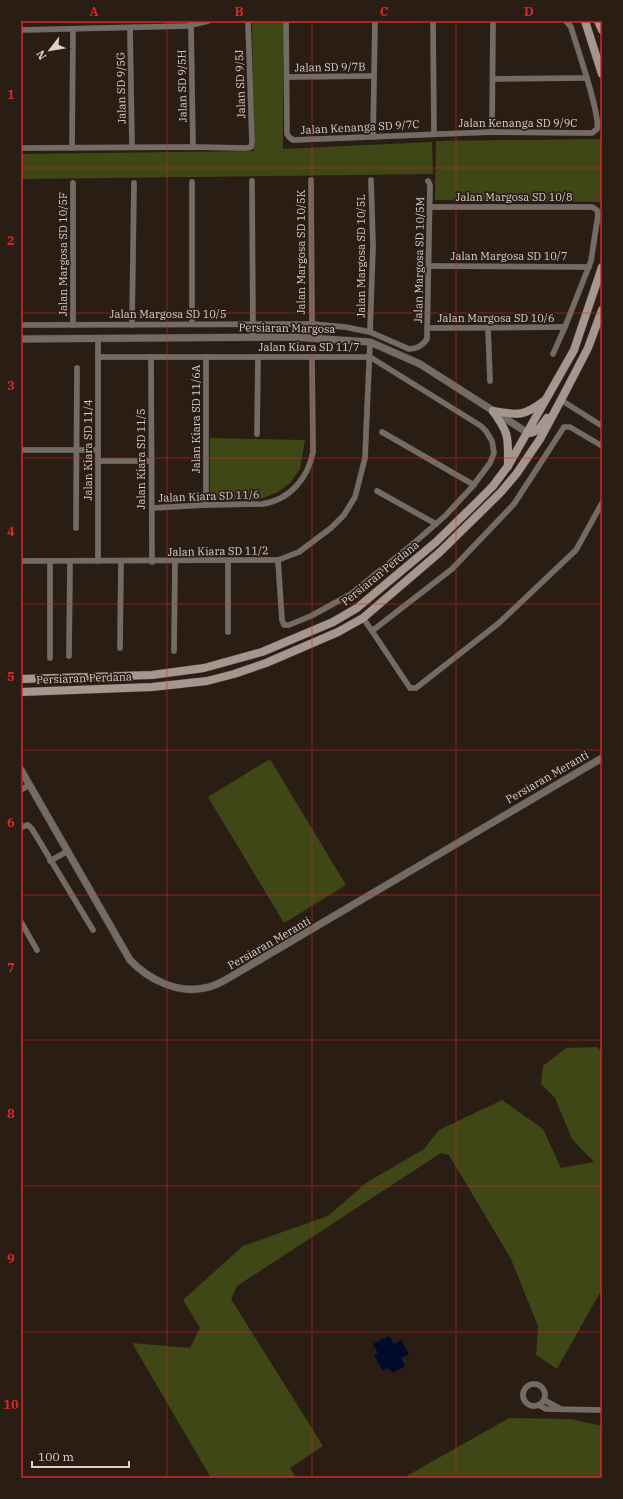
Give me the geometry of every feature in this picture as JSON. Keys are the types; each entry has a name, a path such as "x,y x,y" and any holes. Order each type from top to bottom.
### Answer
{"main road":[{"path":"585,21 602,74"},
{"path":"598,21 602,30"},
{"name":"Persiaran Perdana","path":"21,679 152,675 204,668 262,652 333,622 357,608 436,542 493,486 508,466 574,350 602,267"},
{"name":"Persiaran Perdana","path":"21,692 152,687 208,680 234,674 266,663 338,632 363,618 440,552 502,492 517,473 540,439 559,404 588,348 602,310"},
{"path":"493,411 517,414 526,413 547,398"},
{"path":"517,473 530,444 528,433 537,430 559,404"},
{"path":"493,411 504,426 507,435 509,444 508,466"}],"street":[{"path":"21,30 130,28 191,25 208,21"},
{"name":"Jalan SD 9/5J","path":"193,147 251,147 248,21"},
{"path":"286,21 287,77"},
{"path":"373,137 375,21"},
{"path":"434,21 434,133"},
{"path":"492,132 493,21"},
{"path":"493,79 587,78 571,27 566,21"},
{"name":"Jalan SD 9/5H","path":"191,25 193,147"},
{"name":"Jalan SD 9/5G","path":"130,28 132,147"},
{"path":"72,29 72,148"},
{"name":"Jalan SD 9/7B","path":"287,77 374,76"},
{"name":"Jalan Kenanga SD 9/7C","path":"287,77 287,134 294,140 434,133"},
{"name":"Jalan Kenanga SD 9/9C","path":"434,133 492,132 588,134 594,131 598,126 587,78"},
{"path":"21,148 193,147"},
{"name":"Jalan Margosa SD 10/5K","path":"311,180 312,324"},
{"name":"Jalan Margosa SD 10/5L","path":"370,332 372,246 371,180"},
{"path":"252,181 253,338"},
{"name":"Jalan Margosa SD 10/5M","path":"427,339 430,207 430,185 428,181"},
{"path":"192,182 192,324"},
{"path":"132,325 134,183"},
{"name":"Jalan Margosa SD 10/5F","path":"72,325 73,184"},
{"name":"Jalan Margosa SD 10/8","path":"430,207 592,207 597,210 598,215 589,266"},
{"name":"Jalan Margosa SD 10/7","path":"429,266 589,266"},
{"path":"553,354 589,266"},
{"name":"Jalan Margosa SD 10/5","path":"21,325 312,324 345,327 370,332 409,349 420,346 427,339"},
{"name":"Jalan Margosa SD 10/6","path":"427,328 565,327"},
{"path":"488,328 490,381"},
{"name":"Persiaran Margosa","path":"21,339 293,337 370,342 420,364 528,433"},
{"name":"Jalan Kiara SD 11/4","path":"98,339 98,561"},
{"name":"Jalan Kiara SD 11/2","path":"21,561 152,562 278,560 299,552 331,528 344,515 355,497 365,458 370,342"},
{"name":"Jalan Kiara SD 11/7","path":"98,357 370,357 482,426 492,441 494,453 490,463 474,485"},
{"name":"Jalan Kiara SD 11/5","path":"151,357 152,562"},
{"name":"Jalan Kiara SD 11/6A","path":"206,357 206,505"},
{"path":"257,434 258,357"},
{"name":"Jalan Kiara SD 11/6","path":"152,508 206,505 238,506 268,503 283,497 300,483 309,467 313,452 312,357"},
{"path":"76,528 77,368"},
{"path":"559,404 602,426"},
{"path":"372,631 452,569 514,504 564,427 570,427 602,446"},
{"path":"278,560 282,620 284,625 289,625 311,616 351,594 436,524 474,485 382,432"},
{"path":"21,450 98,450"},
{"path":"98,461 151,461"},
{"path":"377,491 436,524"},
{"path":"363,618 409,687 412,689 416,688 499,623 576,550 602,503"},
{"path":"50,561 50,658"},
{"path":"69,656 70,561"},
{"path":"174,651 175,561"},
{"path":"228,561 228,632"},
{"path":"120,648 121,562"},
{"name":"Persiaran Meranti","path":"21,770 130,960 140,971 152,978 178,987 203,989 216,985 227,979 602,758"},
{"path":"21,790 29,785"},
{"path":"21,827 28,825 32,829 93,930"},
{"path":"50,861 68,851"},
{"path":"21,922 37,950"},
{"path":"532,1384 542,1387 544,1400 539,1405 528,1405 523,1396 524,1391 532,1384"},
{"path":"544,1400 559,1408"},
{"path":"539,1405 546,1409 559,1408 602,1410"}],"green space":[{"path":"252,21 283,21 283,149 432,142 433,174 21,179 21,154 254,151"},
{"path":"602,139 602,202 435,200 436,141"},
{"path":"210,438 305,440 300,469 290,483 278,492 258,500 210,500"},
{"path":"270,759 346,885 284,923 208,797"},
{"path":"597,1047 602,1052 602,1289 557,1369 536,1355 538,1326 511,1259 449,1155 441,1153 237,1286 231,1299 323,1446 290,1468 296,1478 211,1478 132,1343 190,1348 200,1328 183,1300 243,1246 328,1216 366,1183 424,1149 439,1130 502,1100 543,1129 561,1168 594,1162 572,1139 555,1098 541,1084 543,1066 566,1048"},
{"path":"509,1418 570,1419 602,1426 602,1478 403,1478"}],"water":[{"path":"389,1336 394,1344 401,1340 409,1354 401,1358 405,1366 393,1373 388,1368 383,1371 374,1355 378,1353 373,1344"}]}
